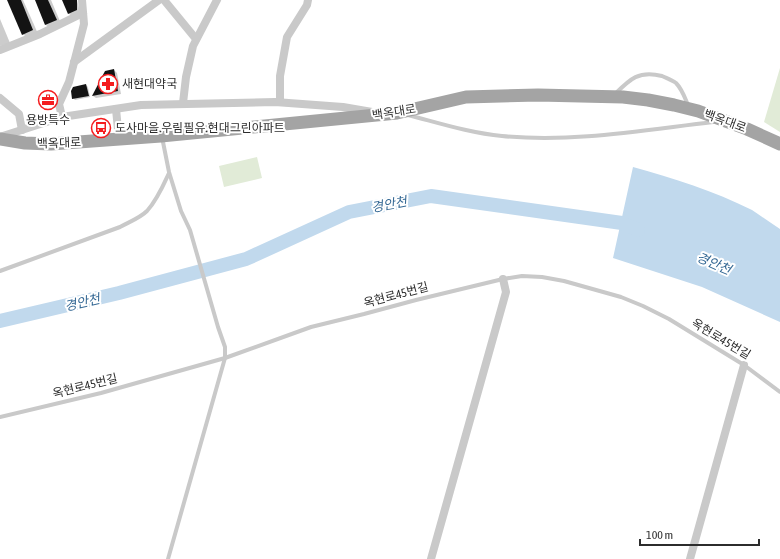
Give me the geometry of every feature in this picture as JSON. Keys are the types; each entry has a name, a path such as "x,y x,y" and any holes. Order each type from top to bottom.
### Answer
{"main road":[{"name":"백옥대로","path":"0,138 25,143 51,144 119,140 392,113 466,97 538,95 612,96 648,100 690,109 724,120 780,144"}],"street":[{"path":"62,118 58,104 69,82 84,24 82,0"},
{"path":"74,62 159,0"},
{"path":"164,0 196,39"},
{"path":"183,103 189,59 196,39 216,0"},
{"path":"280,102 280,76 287,37 308,0"},
{"path":"0,50 40,34 83,13"},
{"path":"0,98 19,114 22,130"},
{"path":"0,138 62,118 141,105 280,102 392,113"},
{"path":"116,109 119,140"},
{"path":"431,559 506,292 504,280"},
{"path":"690,559 744,365"}],"lane":[{"path":"612,96 627,82 638,76 650,73 666,78 675,83 681,90 690,109"},
{"path":"392,113 481,133 503,136 567,138 724,120"},
{"path":"162,136 169,172 181,211 190,230 225,347 225,358 168,559"},
{"path":"0,271 120,226 137,218 147,211 157,198 169,172"},
{"name":"옥현로45번길","path":"0,417 101,393 225,358 312,327 416,300 522,276 542,277 564,281 621,297 644,306 669,319 744,365 780,392"}],"green space":[{"path":"780,68 780,132 764,122"},
{"path":"257,157 262,178 224,187 219,166"}],"water":[{"path":"633,167 678,180 723,197 752,210 780,229 780,322 702,287 613,258"}],"building":[{"path":"7,0 21,0 33,30 22,35"},
{"path":"35,0 48,0 57,20 45,25"},
{"path":"62,0 77,0 77,10 68,14"},
{"path":"114,69 118,91 92,96 105,71"},
{"path":"86,84 89,96 72,99 71,91 73,87"}],"waterway":[{"name":"경안천","path":"0,321 119,293 246,259 349,212 431,196 622,223 638,230"}],"place":[{"name":"새현대약국","path":"108,84"},
{"name":"용방특수","path":"48,100"},
{"name":"도사마을.우림필유.현대그린아파트","path":"101,128"}]}
